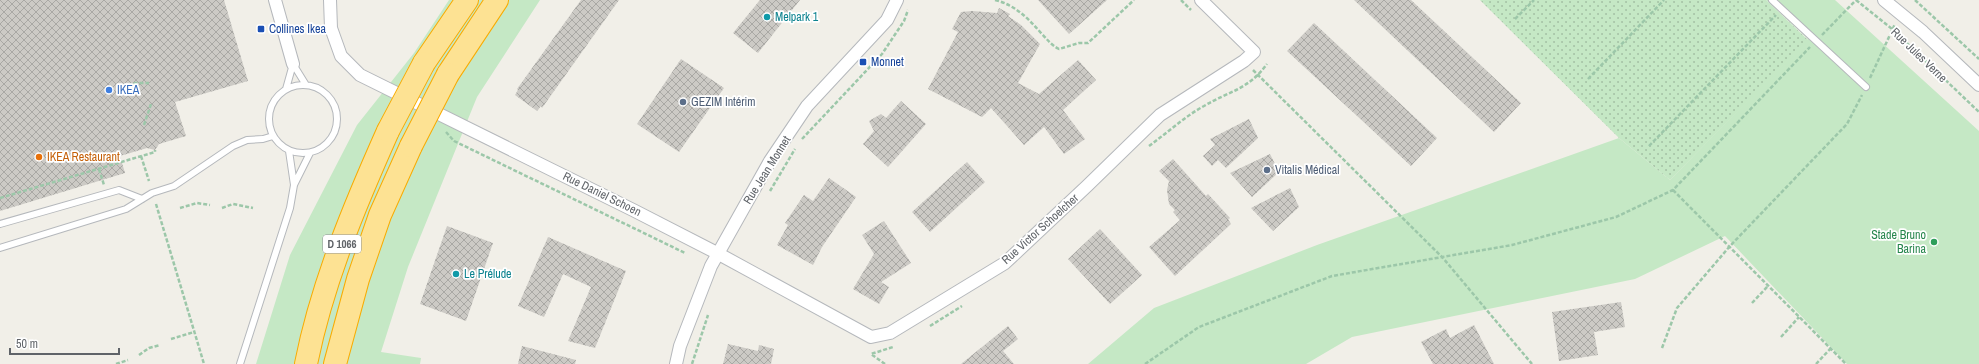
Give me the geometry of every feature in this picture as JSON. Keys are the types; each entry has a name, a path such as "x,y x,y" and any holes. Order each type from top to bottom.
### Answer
{"highway":[{"name":"D 1066","path":"306,364 311,339 357,200 388,130 424,63 467,0"},
{"name":"D 1066","path":"335,364 358,279 380,215 411,146 448,74 497,0"},
{"path":"296,364 311,339"}],"street":[{"path":"275,0 293,64"},
{"name":"Rue Daniel Schoen","path":"330,0 331,28 341,56 360,75 717,253"},
{"name":"Rue Jean Monnet","path":"676,364 682,340 717,253 770,161 807,106 887,20 897,0"},
{"path":"1201,0 1254,52 1244,61"},
{"name":"Rue Jules Verne","path":"1890,2 1979,85"},
{"name":"Rue Victor Schoelcher","path":"717,253 871,337 890,333 1005,262 1087,186 1160,115 1244,61"}],"lane":[{"path":"1772,0 1866,87"},
{"path":"293,64 306,85"},
{"path":"286,89 293,64"},
{"path":"296,85 306,85 317,88 326,93 333,102 337,112 337,123 331,137 320,149 310,153 299,153 289,151 273,136 269,126 268,116 271,105 277,96 286,89 296,85"},
{"path":"0,248 126,209 152,192 174,186 233,146 247,140 264,139 273,136"},
{"path":"289,151 294,185"},
{"path":"240,364 290,208 294,185 310,153"},
{"path":"0,224 119,190 142,199"}],"path":[{"path":"995,0 1005,2 1021,12 1052,46 1059,49 1079,43 1088,43 1134,0"},
{"path":"1515,19 1534,0"},
{"path":"1588,79 1664,0"},
{"path":"1145,364 1200,327 1332,276 1512,245 1616,217 1672,190 1856,0"},
{"name":"Rue Jules Verne","path":"1856,0 1892,29 1979,112"},
{"path":"1914,0 1979,59"},
{"path":"801,140 882,54 904,21 909,7"},
{"path":"1649,146 1782,9"},
{"path":"1662,348 1677,308 1730,246 1847,124 1901,13"},
{"path":"1244,61 1443,258 1532,364"},
{"path":"122,87 136,82 149,83"},
{"path":"144,124 151,104"},
{"path":"445,117 446,134 454,141 711,266"},
{"path":"769,193 797,146"},
{"path":"0,198 155,152 155,150"},
{"path":"141,156 149,181"},
{"path":"99,169 104,186"},
{"path":"1672,190 1730,246 1846,364"},
{"path":"180,208 197,203 210,205"},
{"path":"156,204 204,364"},
{"path":"222,208 233,204 253,208"},
{"path":"1752,303 1768,286"},
{"path":"692,364 710,308"},
{"path":"1781,337 1799,317"},
{"path":"172,338 194,332"},
{"path":"139,355 148,348 160,345"},
{"path":"1816,364 1831,348"},
{"path":"116,364 128,360"}],"green space":[{"path":"449,0 540,0 477,97 408,267 381,352 421,358 420,364 256,364 290,255 357,125 414,53"},
{"path":"1480,0 1766,0 1808,40 1670,180 1619,138"},
{"path":"1766,0 1835,0 1979,131 1979,364 1847,364 1725,236 1635,279 1352,337 1306,364 1088,364 1154,308 1317,245 1619,138 1670,180 1808,39"}],"building":[{"name":"IKEA","path":"0,0 224,0 248,81 175,102 186,136 159,144 155,150 147,148 120,156 125,173 0,211"},
{"path":"581,0 619,0 542,108 541,106 537,111 515,95 518,90 517,89"},
{"name":"Melpark 1","path":"760,0 800,0 758,53 733,33"},
{"path":"1038,0 1107,0 1069,34"},
{"path":"1354,0 1411,0 1521,103 1494,132"},
{"path":"999,8 1010,14 1008,16 1021,25 1040,44 1018,83 1039,94 1078,60 1096,80 1063,110 1085,139 1064,154 1044,127 1024,145 991,108 982,117 928,89 958,32 952,29 961,12 972,11 997,13"},
{"path":"1314,23 1437,138 1411,166 1287,51"},
{"path":"681,59 724,88 679,152 637,124"},
{"path":"901,101 926,124 888,167 863,144 874,131 869,121 881,114 886,118"},
{"path":"1249,119 1258,138 1226,168 1218,160 1212,166 1203,156 1215,145 1210,139"},
{"path":"1270,154 1279,172 1252,197 1230,173"},
{"path":"1173,159 1206,196 1208,194 1230,218 1228,219 1231,224 1175,276 1149,247 1180,220 1173,212 1175,210 1169,204 1167,190 1169,181 1159,171"},
{"path":"967,162 985,182 930,232 912,212"},
{"path":"829,178 856,197 822,247 813,265 777,245 788,225 785,223 804,195 813,201"},
{"path":"1290,188 1299,207 1273,231 1251,208"},
{"path":"884,221 911,263 881,282 889,287 879,304 853,289 874,254 862,235"},
{"name":"Le Prélude","path":"447,226 493,243 466,321 420,304"},
{"path":"1100,229 1142,275 1110,304 1068,259"},
{"path":"548,237 626,271 595,348 568,341 591,287 563,274 544,317 518,306"},
{"path":"1621,302 1625,327 1594,332 1598,355 1559,361 1552,312"},
{"path":"1474,325 1494,364 1433,364 1421,342 1446,329 1450,338"},
{"path":"1008,326 1018,339 1003,351 1014,364 961,364"},
{"path":"728,344 758,351 759,345 774,349 771,364 723,364"},
{"path":"522,346 576,360 575,364 518,364"}],"place":[{"name":"Melpark 1","path":"767,17"},
{"name":"Collines Ikea","path":"261,29"},
{"name":"Monnet","path":"863,62"},
{"name":"IKEA","path":"109,90"},
{"name":"GEZIM Intérim","path":"683,102"},
{"name":"IKEA Restaurant","path":"39,157"},
{"name":"Vitalis Médical","path":"1267,170"},
{"name":"Stade Bruno Barina","path":"1934,242"},
{"name":"Le Prélude","path":"456,274"}]}
